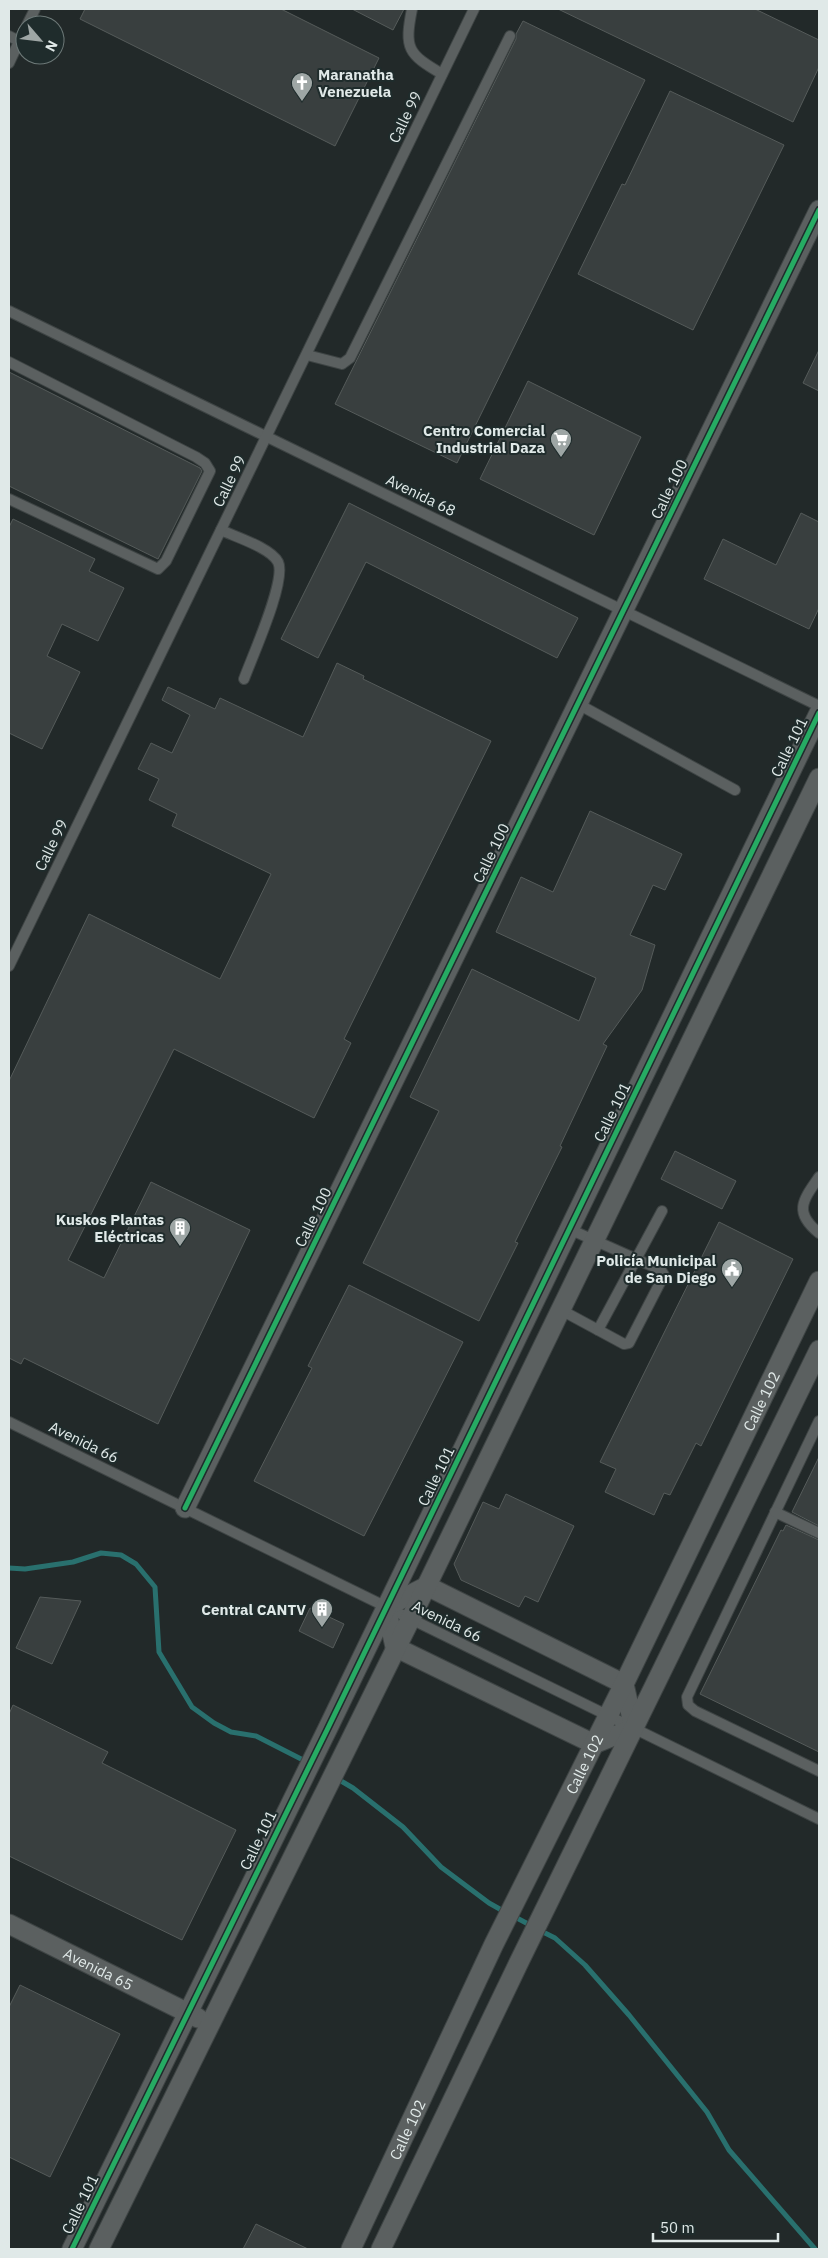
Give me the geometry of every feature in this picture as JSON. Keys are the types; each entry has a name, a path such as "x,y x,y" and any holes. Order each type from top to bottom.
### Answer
{"street":[{"name":"Calle 100","path":"185,1508 819,210"},
{"name":"Calle 101","path":"72,2249 327,1730 819,713"},
{"path":"99,2249 319,1806 395,1647 427,1586 819,778"},
{"name":"Calle 102","path":"351,2249 494,1944 624,1684 819,1281"},
{"name":"Calle 102","path":"381,2249 521,1958 819,1350"},
{"path":"395,1647 386,1607 427,1586"},
{"path":"395,1647 594,1744 634,1728 624,1684 427,1586"},
{"name":"Avenida 65","path":"9,1924 211,2024"}],"lane":[{"path":"412,9 408,32 410,48 420,61 442,74"},
{"name":"Calle 99","path":"9,966 474,9"},
{"path":"307,355 342,364 350,358 510,36"},
{"path":"9,62 15,49"},
{"name":"Avenida 68","path":"9,311 819,706"},
{"path":"9,362 196,457 205,463 210,471 166,561 158,569 9,499"},
{"path":"222,530 268,552 277,561 280,570 277,590 244,678"},
{"path":"578,704 735,790"},
{"path":"819,1177 803,1201 804,1216 809,1225 819,1233"},
{"path":"598,1330 635,1258 662,1211"},
{"path":"561,1310 624,1344 629,1343 664,1275 661,1270 570,1229"},
{"path":"819,1421 687,1697 688,1705 695,1711 819,1771"},
{"name":"Avenida 66","path":"9,1422 819,1819"},
{"path":"775,1512 819,1534"}],"building":[{"name":"Maranatha Venezuela","path":"85,9 281,9 379,58 335,146 80,19"},
{"path":"352,9 404,9 393,30"},
{"path":"558,9 755,9 819,40 819,67 793,122"},
{"path":"523,21 645,80 457,463 335,404 516,39 516,34"},
{"path":"670,91 784,145 693,330 578,274 622,184 625,185"},
{"path":"819,350 819,391 803,383"},
{"path":"9,372 200,468 202,471 158,559 9,486"},
{"name":"Centro Comercial Industrial Daza","path":"528,381 641,437 594,535 480,479"},
{"path":"349,503 578,618 557,658 366,562 318,658 281,639"},
{"path":"801,513 819,522 819,608 809,629 704,579 723,539 776,565"},
{"path":"13,519 95,559 89,571 124,588 98,641 62,624 47,656 80,672 42,749 9,733 9,527"},
{"path":"337,663 364,676 363,679 491,741 344,1039 351,1043 314,1118 174,1049 68,1260 104,1278 151,1182 250,1230 158,1424 24,1358 21,1364 9,1358 9,1081 89,914 220,979 271,874 172,826 177,814 149,800 159,779 138,769 151,743 172,753 190,715 162,700 168,687 215,709 220,698 303,737"},
{"path":"590,811 682,854 665,890 653,885 630,935 655,945 642,990 603,1044 607,1046 560,1146 562,1147 515,1242 518,1243 479,1321 363,1263 439,1111 410,1097 472,969 579,1021 596,978 496,932 521,877 553,892"},
{"path":"675,1151 736,1181 722,1209 661,1179"},
{"path":"719,1222 793,1259 701,1446 696,1443 670,1495 664,1493 654,1515 605,1492 616,1469 600,1462"},
{"path":"349,1285 463,1342 364,1536 254,1481 312,1368 308,1366"},
{"path":"819,1457 819,1526 792,1512"},
{"path":"506,1494 574,1526 538,1602 525,1596 519,1607 461,1580 454,1564 483,1502 499,1509"},
{"path":"786,1525 819,1540 819,1752 700,1694 781,1530 783,1531"},
{"path":"40,1597 81,1601 52,1664 16,1648"},
{"name":"Central CANTV","path":"310,1608 344,1624 333,1648 299,1631"},
{"path":"13,1705 108,1752 102,1763 236,1830 182,1940 9,1856 9,1714"},
{"path":"20,1985 120,2034 50,2177 9,2157 9,2007"},
{"path":"256,2224 308,2249 243,2249"}],"waterway":[{"path":"9,1568 25,1569 73,1562 101,1553 121,1555 136,1564 155,1587 159,1652 192,1707 214,1723 231,1732 256,1736 307,1762"},
{"path":"336,1778 353,1788 403,1827 441,1867 489,1903 505,1912"},
{"path":"513,1916 532,1926"},
{"path":"539,1930 555,1938 585,1965 629,2015 707,2112 729,2150 815,2249"}],"cycle path":[{"path":"185,1508 819,210"},
{"path":"72,2249 327,1730 819,713"}],"place":[{"name":"Maranatha Venezuela","path":"302,102"},
{"name":"Centro Comercial Industrial Daza","path":"561,458"},
{"name":"Kuskos Plantas Eléctricas","path":"180,1247"},
{"name":"Policía Municipal de San Diego","path":"732,1288"},
{"name":"Central CANTV","path":"322,1628"}]}
